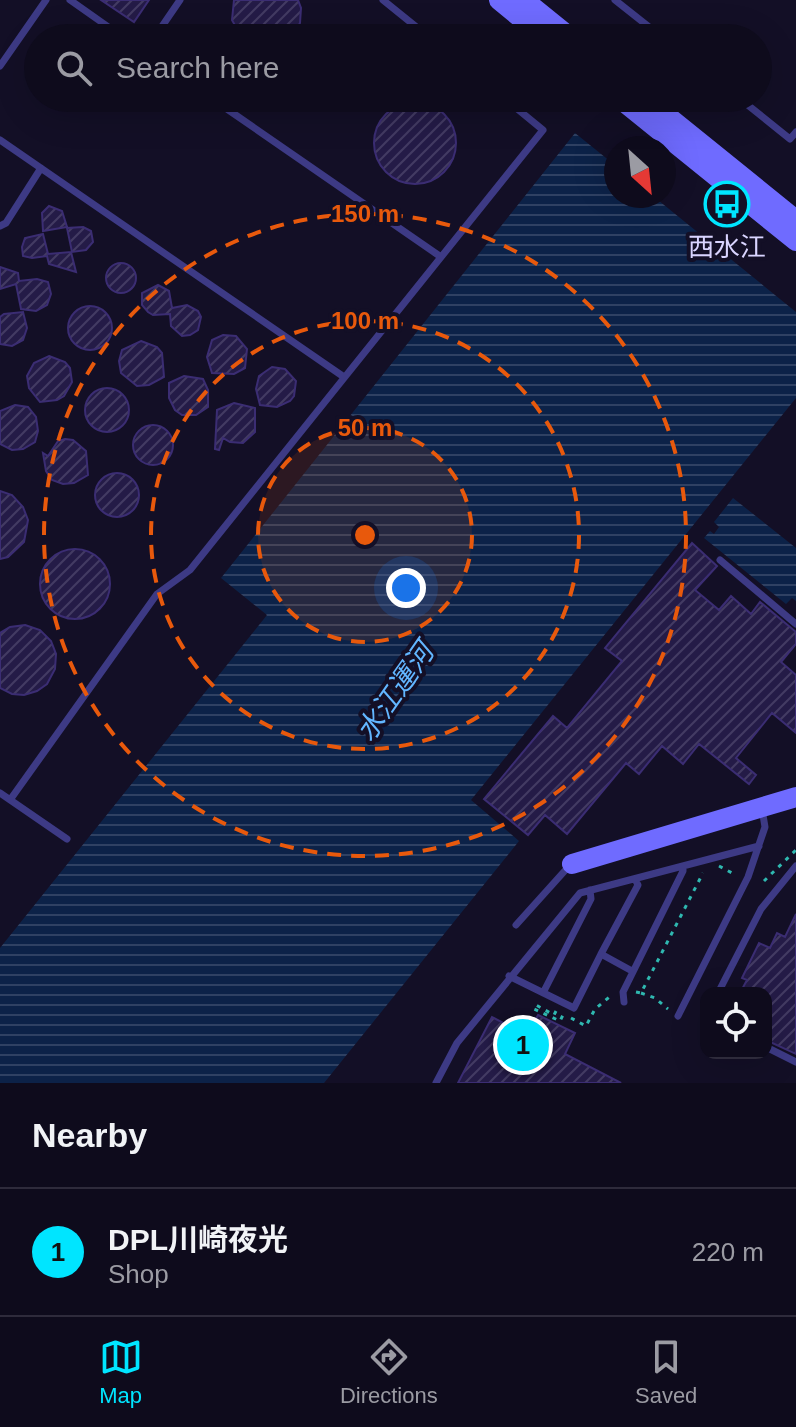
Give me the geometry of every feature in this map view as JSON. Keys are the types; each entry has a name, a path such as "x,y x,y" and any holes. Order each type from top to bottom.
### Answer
{"street":[{"path":"499,0 528,24"},
{"path":"524,0 554,24"},
{"path":"636,112 796,241"},
{"path":"662,112 796,220"},
{"path":"572,864 796,797"}],"lane":[{"path":"29,24 46,0"},
{"path":"70,0 104,24"},
{"path":"164,24 180,0"},
{"path":"383,0 413,24"},
{"path":"615,0 645,24"},
{"path":"0,66 24,32"},
{"path":"231,112 441,257"},
{"path":"10,800 157,594 190,570 543,130 521,112"},
{"path":"756,112 790,139 796,132"},
{"path":"0,140 344,377"},
{"path":"0,226 6,223 41,168"},
{"path":"720,560 796,624"},
{"path":"0,793 67,839"},
{"path":"674,1014 748,877 765,827 762,807"},
{"path":"436,1083 457,1043 580,893 759,846"},
{"path":"516,925 572,864"},
{"path":"624,1002 623,992 632,971 683,866"},
{"path":"721,987 761,909 796,866"},
{"path":"509,976 574,1008 638,885 635,879"},
{"path":"543,993 591,899 590,890"},
{"path":"601,954 632,971"},
{"path":"772,1050 796,1062"}],"path":[{"path":"764,881 796,850"},
{"path":"641,993 655,998 674,1014"},
{"path":"556,1011 554,1015 536,1005 534,1009 560,1021 564,1015"}],"water":[{"name":"水江運河","path":"575,133 604,156 604,208 668,208 796,312 796,398 471,800 519,841 324,1083 0,1083 0,948 267,615 221,578"},
{"path":"733,498 796,548 796,601 792,598 786,604 704,538 710,531 714,534 719,527 714,522"}],"building":[{"path":"101,0 149,0 134,22"},
{"path":"234,0 298,0 301,8 299,24 234,24"},
{"path":"388,112 442,112 455,135 453,159 444,172 431,181 415,184 399,181 386,172 377,159 375,135"},
{"path":"49,206 62,211 67,227 43,231 42,213"},
{"path":"83,227 91,231 93,242 86,250 72,252 67,228"},
{"path":"43,234 48,254 71,252 76,272 49,264 47,256 23,256 25,238"},
{"path":"121,263 132,267 136,278 132,289 121,293 110,289 106,278 110,267"},
{"path":"0,267 18,273 19,281 37,279 48,282 51,294 47,305 36,311 21,309 16,284 0,289"},
{"path":"158,285 169,291 172,308 187,305 198,311 201,317 198,330 182,336 171,326 170,314 153,315 148,312 142,305 142,293"},
{"path":"90,306 106,312 112,328 106,344 90,350 74,344 68,328 74,312"},
{"path":"23,312 27,328 23,340 12,346 0,344 0,317"},
{"path":"223,335 236,336 247,349 245,368 234,374 212,373 207,357 212,340"},
{"path":"141,341 157,347 162,353 164,377 149,385 137,386 121,373 119,361 122,350"},
{"path":"49,356 65,362 70,368 72,382 64,396 40,402 29,388 27,376 34,363"},
{"path":"272,367 285,369 296,381 294,396 277,407 260,405 256,389 259,376"},
{"path":"184,376 203,379 208,390 208,407 196,415 182,415 175,410 169,398 169,383"},
{"path":"107,388 123,394 129,410 123,426 107,432 91,426 85,410 91,394"},
{"path":"234,403 255,408 255,432 243,443 223,438 219,450 215,449 217,410"},
{"path":"15,405 28,407 36,417 38,431 35,442 23,449 12,450 0,444 0,411"},
{"path":"153,425 167,431 173,445 167,459 153,465 139,459 133,445 139,431"},
{"path":"73,440 86,451 88,475 74,483 63,484 52,480 46,471 43,453 48,456 58,441"},
{"path":"117,473 133,479 139,495 133,511 117,517 101,511 95,495 101,479"},
{"path":"0,491 12,495 23,507 28,520 24,542 8,557 0,559"},
{"path":"692,543 717,566 695,590 719,610 731,596 751,614 760,602 796,632 796,644 781,662 796,675 796,733 772,713 736,758 756,775 749,784 699,744 683,764 662,746 639,774 626,763 567,834 545,815 528,835 484,799 553,716 567,728 622,661 605,648"},
{"path":"75,549 100,559 110,584 100,609 75,619 50,609 40,584 50,559"},
{"path":"25,625 40,630 51,641 56,654 55,669 47,684 37,691 24,695 12,694 0,688 0,633 10,627"},
{"path":"796,914 796,1054 772,1043 772,987 743,987 747,980 742,978 759,943 770,948 777,933 785,937"},
{"path":"538,1015 575,1033 565,1054 621,1083 458,1083 492,1017 527,1035"}],"place":[{"name":"西水江","path":"727,204"},
{"name":"DPL川崎夜光","path":"523,1045"}]}
